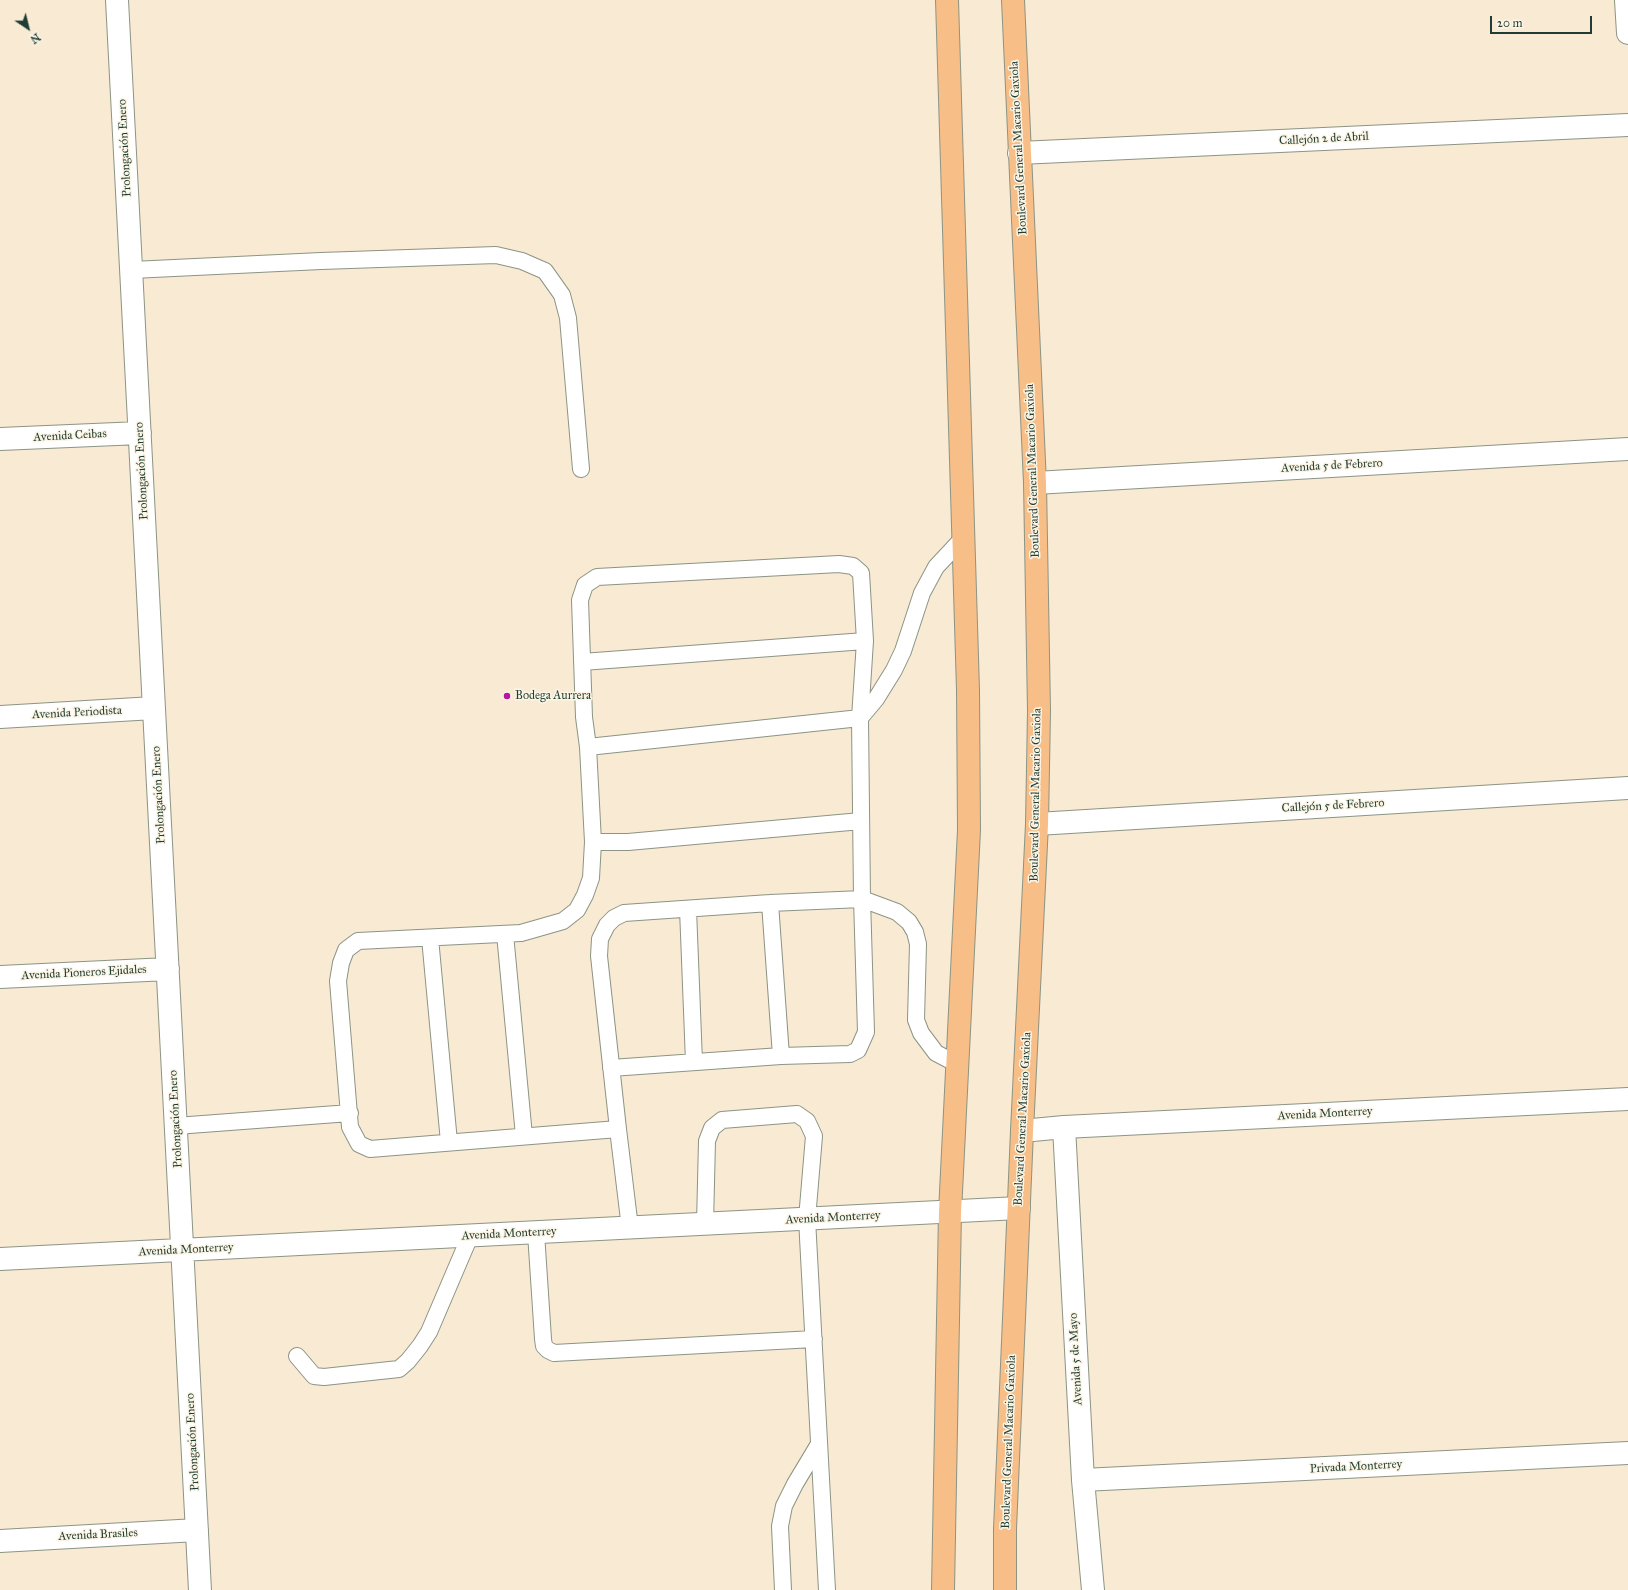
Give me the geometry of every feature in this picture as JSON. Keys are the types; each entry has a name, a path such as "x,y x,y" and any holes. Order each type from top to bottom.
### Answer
{"main road":[{"path":"943,1590 950,1212 969,830 968,690 964,537 947,0"},
{"name":"Boulevard General Macario Gaxiola","path":"1005,1590 1005,1529 1037,824 1039,711 1035,483 1013,0"}],"street":[{"name":"Prolongación Enero","path":"117,0 200,1590"},
{"path":"1626,0 1628,33"},
{"name":"Callejón 2 de Abril","path":"1019,153 1628,125"},
{"name":"Avenida Ceibas","path":"0,439 140,433"},
{"name":"Avenida 5 de Febrero","path":"1035,483 1628,449"},
{"name":"Avenida Periodista","path":"0,717 154,708"},
{"name":"Callejón 5 de Febrero","path":"1037,824 1628,788"},
{"name":"Avenida Pioneros Ejidales","path":"0,977 168,969"},
{"name":"Avenida Monterrey","path":"1022,1131 1064,1127 1628,1099"},
{"name":"Avenida 5 de Mayo","path":"1064,1127 1083,1480 1093,1590"},
{"name":"Avenida Monterrey","path":"0,1259 1019,1208"},
{"name":"Privada Monterrey","path":"1083,1480 1628,1453"},
{"name":"Avenida Brasiles","path":"0,1541 197,1530"}],"lane":[{"path":"132,270 313,261 496,255 522,261 545,271 562,295 568,318 581,469"},
{"path":"588,747 860,718 876,698 894,670 903,652 922,593 936,567 964,537"},
{"path":"611,1068 781,1056 850,1054 858,1050 866,1032 862,899 860,718 866,641 861,573 853,566 839,564 597,577 585,585 580,600 584,717 588,747 593,842 591,878 585,895 577,910 563,921 521,933 358,941 346,950 341,962 338,981 350,1127 359,1144 370,1149 618,1129"},
{"path":"582,662 866,641"},
{"path":"593,842 628,842 861,821"},
{"path":"630,1228 599,956 600,939 607,925 614,918 624,913 770,903 862,899 897,912 909,922 918,944 916,1020 921,1033 936,1053 957,1064"},
{"path":"770,903 781,1056"},
{"path":"688,909 694,1062"},
{"path":"505,934 524,1136"},
{"path":"430,938 449,1142"},
{"path":"176,1126 350,1113"},
{"path":"705,1224 707,1141 712,1128 722,1120 797,1114 807,1121 814,1136 807,1219 827,1590"},
{"path":"536,1232 544,1346 554,1353 814,1339"},
{"path":"297,1356 314,1376 324,1377 399,1369 408,1362 429,1332 470,1236"},
{"path":"783,1590 780,1526 784,1506 795,1484 819,1444"}],"place":[{"name":"Bodega Aurrera","path":"507,696"}]}
